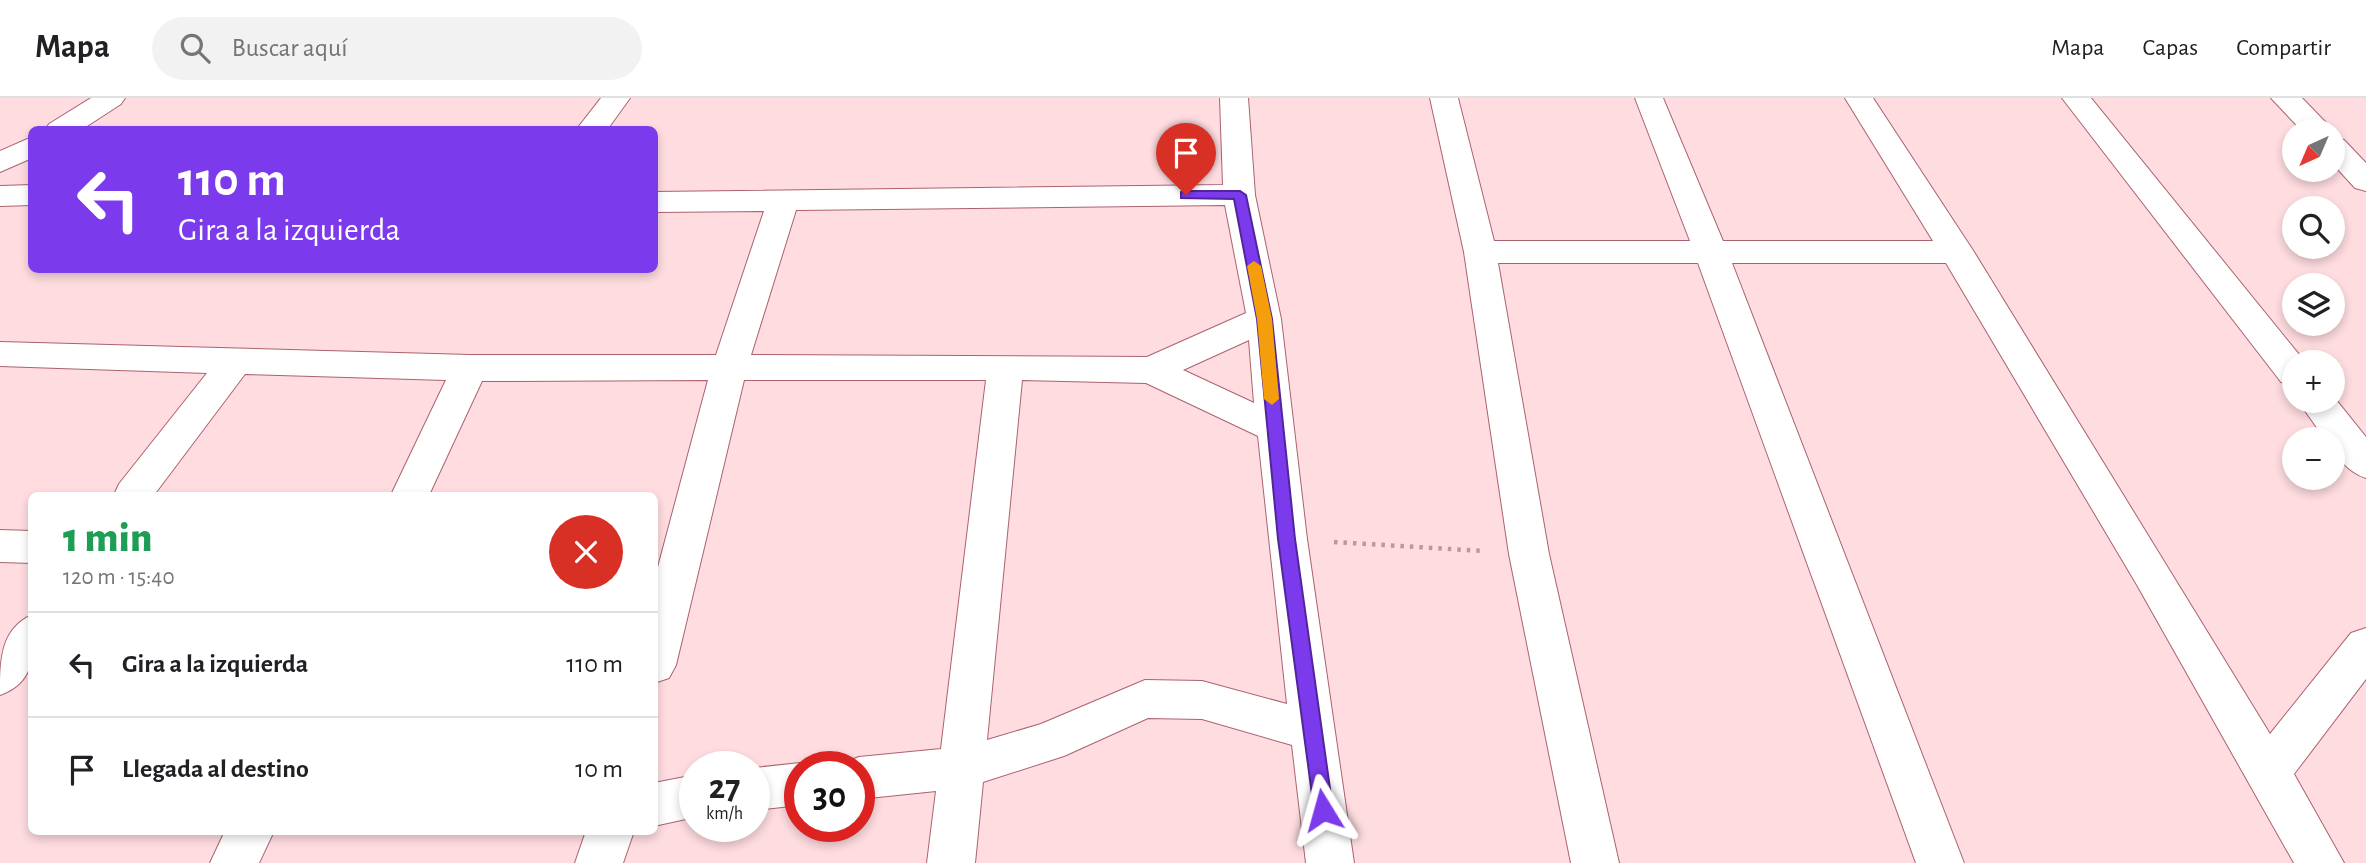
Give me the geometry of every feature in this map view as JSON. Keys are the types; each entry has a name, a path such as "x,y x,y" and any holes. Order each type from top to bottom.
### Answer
{"street":[{"path":"66,126 111,98"},
{"path":"594,126 616,98"},
{"path":"1234,98 1240,195 1264,319 1287,539 1330,863"},
{"path":"1444,98 1480,253 1529,554 1595,863"},
{"path":"1649,98 1711,252 1940,863"},
{"path":"1859,98 1958,252 2134,541 2320,863"},
{"path":"2076,98 2282,358"},
{"path":"2286,98 2307,119"},
{"path":"0,163 28,148"},
{"path":"2345,159 2366,181"},
{"path":"0,195 28,195"},
{"path":"658,202 1240,195"},
{"path":"658,648 729,369 783,200"},
{"path":"1480,253 1958,252"},
{"path":"1151,370 1264,319"},
{"path":"0,354 470,368 1005,367 1151,370 1275,428"},
{"path":"135,492 234,363"},
{"path":"951,863 1005,367"},
{"path":"411,492 470,368"},
{"path":"2326,413 2366,464"},
{"path":"0,546 28,547"},
{"path":"0,676 28,638"},
{"path":"2268,772 2366,646"},
{"path":"875,776 962,768 1048,742 1145,699 1202,700 1312,731"},
{"path":"658,805 679,800"},
{"path":"234,863 248,835"},
{"path":"599,863 609,835"}],"path":[{"path":"1287,539 1529,554"}],"slow traffic":[{"path":"1254,266 1264,319 1272,399"}],"route":[{"path":"1186,195 1240,195 1264,319 1287,539 1323,810"}]}
